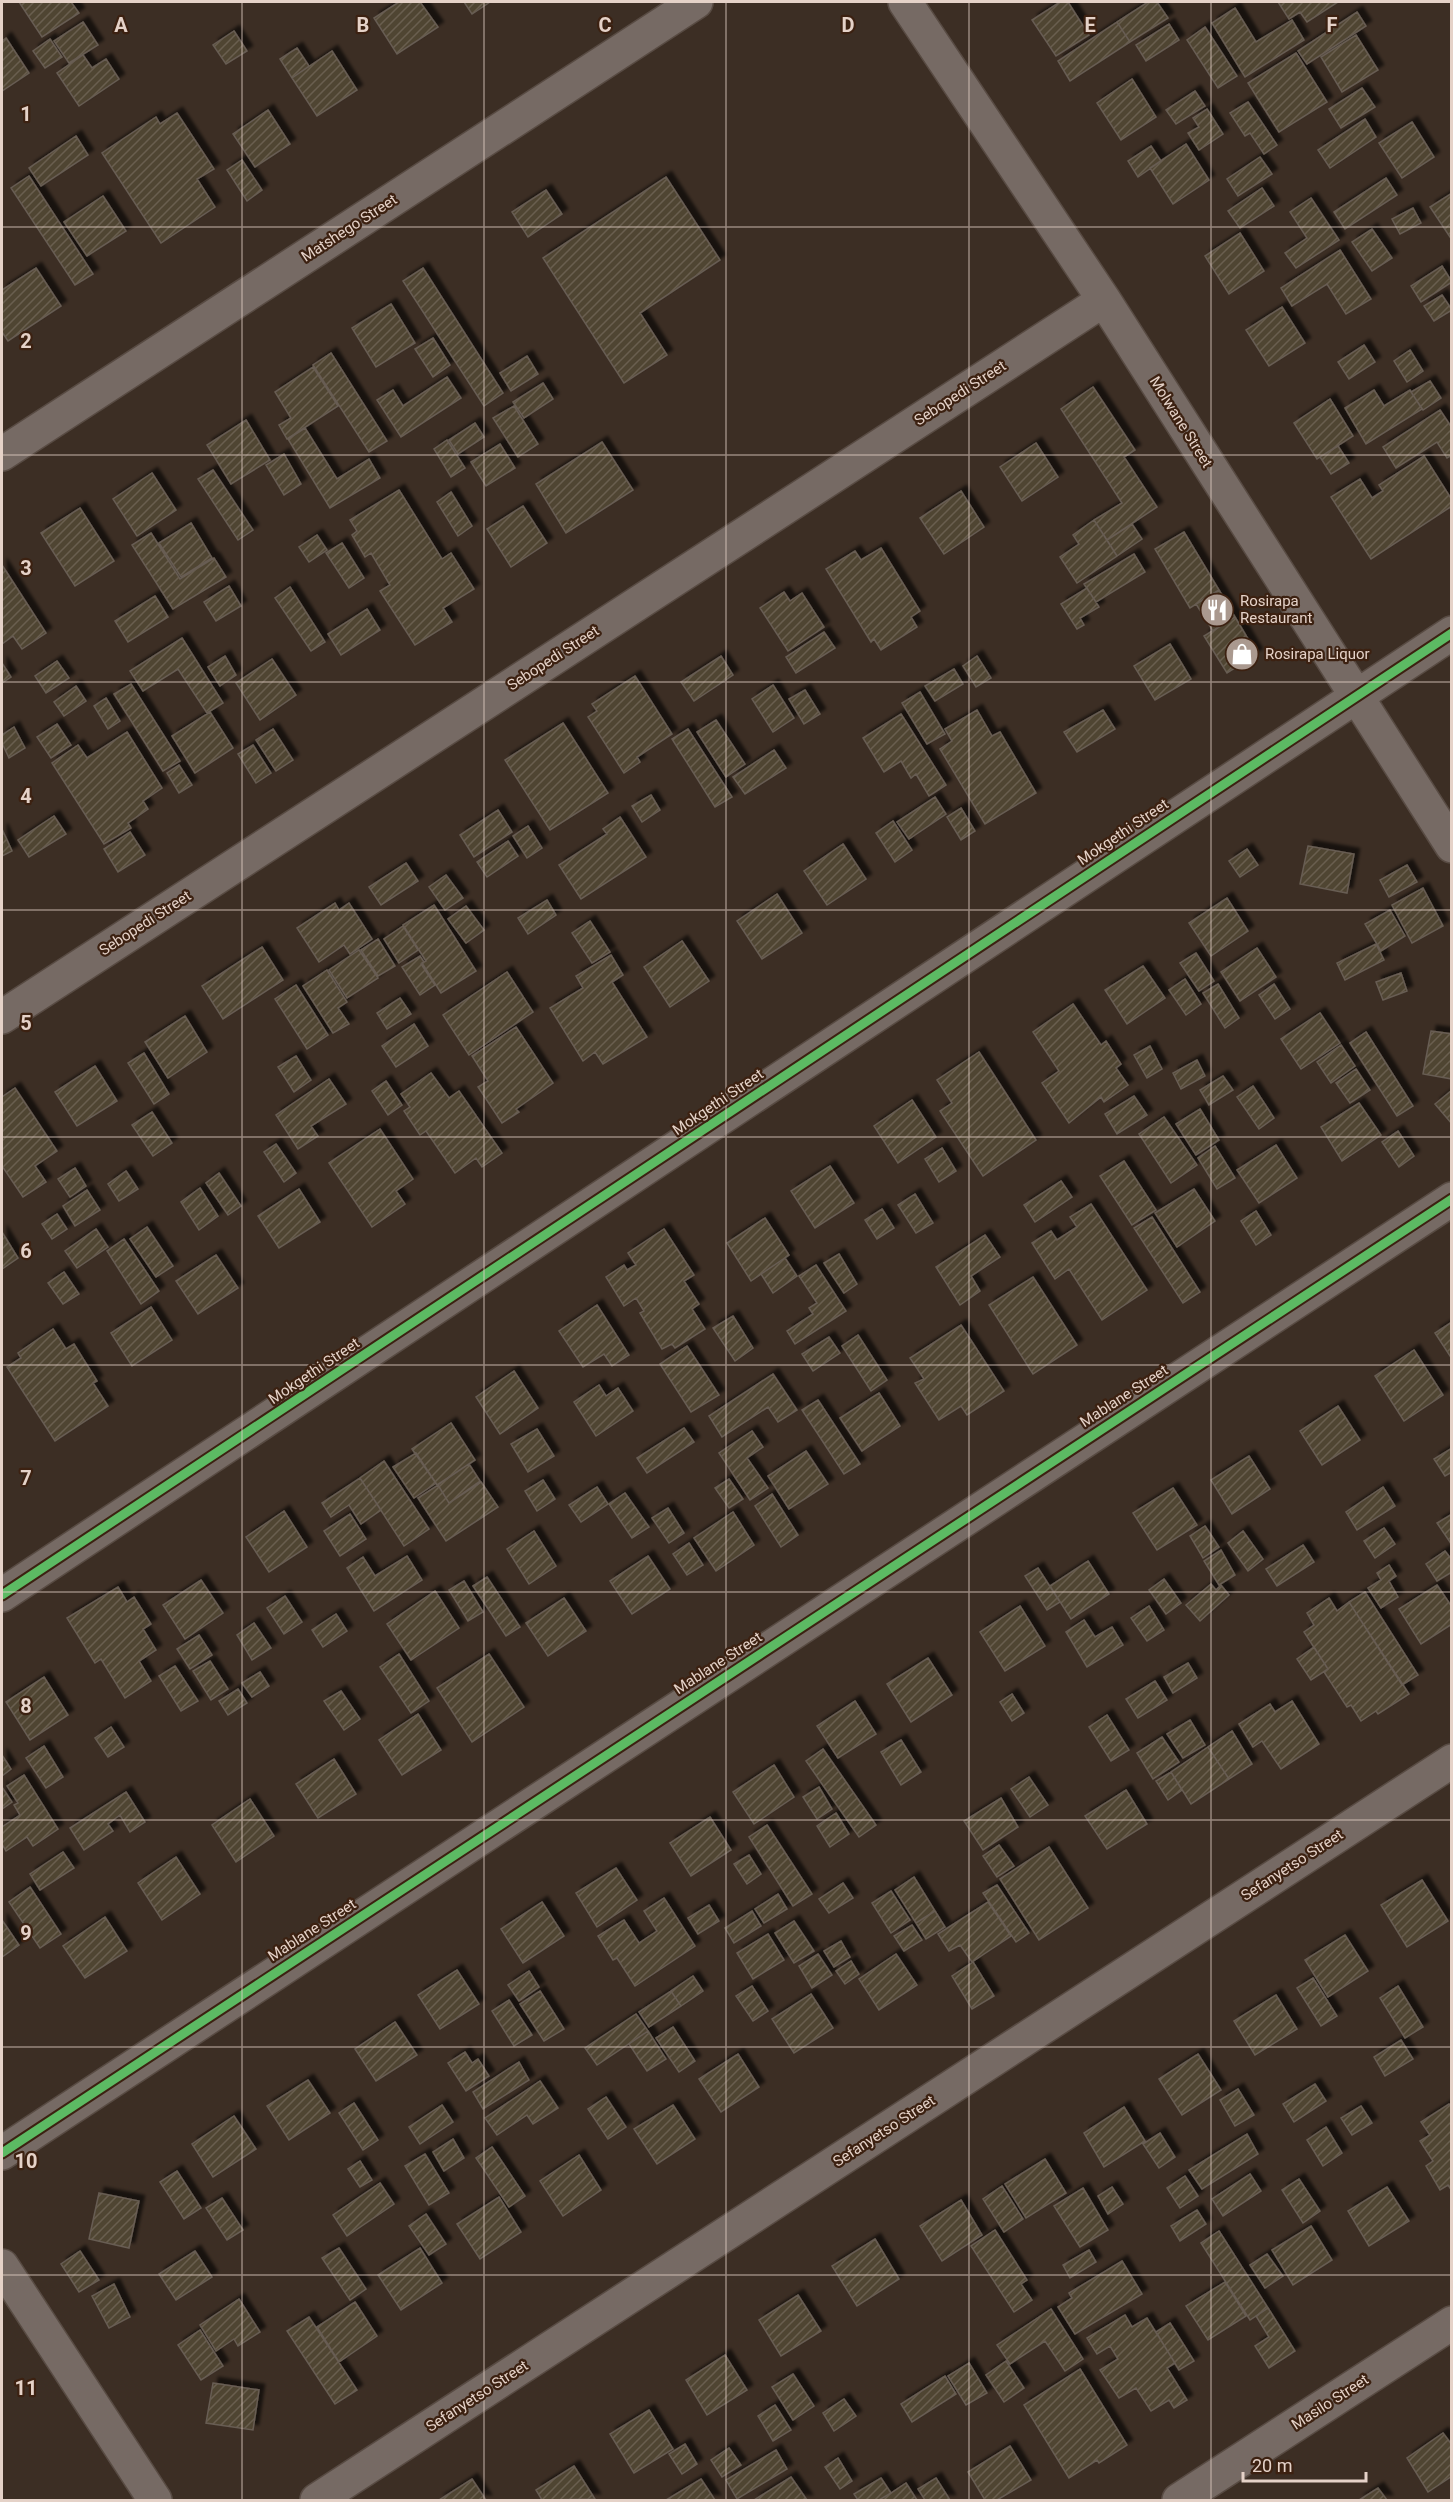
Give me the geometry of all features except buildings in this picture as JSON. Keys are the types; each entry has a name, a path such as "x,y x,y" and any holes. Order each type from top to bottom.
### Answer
{"street":[{"name":"Matshego Street","path":"2,454 696,2"},
{"name":"Molwane Street","path":"905,2 1104,300 1452,846"},
{"name":"Sebopedi Street","path":"2,1017 1104,300"},
{"name":"Mokgethi Street","path":"2,1594 1452,633"},
{"name":"Mablane Street","path":"2,2153 1452,1199"},
{"name":"Sefanyetso Street","path":"317,2500 1452,1761"},
{"path":"2,2266 155,2500"},
{"name":"Masilo Street","path":"1179,2500 1452,2323"}],"cycle path":[{"path":"2,1595 1452,633"},
{"path":"2,2153 1452,1199"}],"place":[{"name":"Rosirapa Restaurant","path":"1217,610"},
{"name":"Rosirapa Liquor","path":"1242,654"}]}
